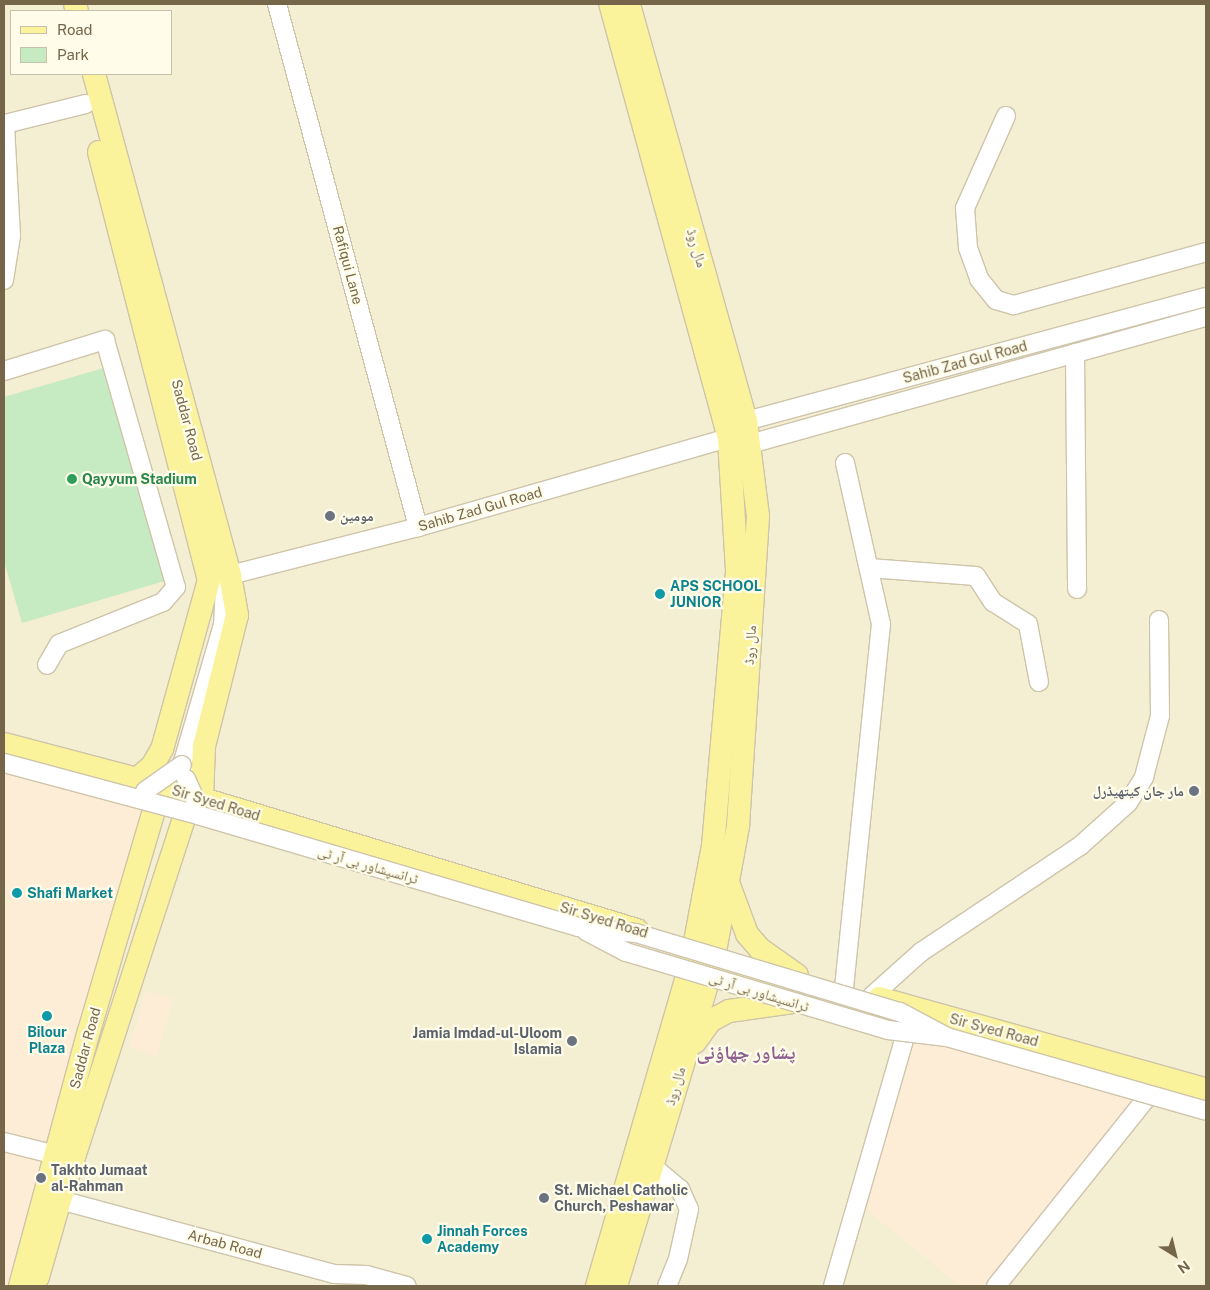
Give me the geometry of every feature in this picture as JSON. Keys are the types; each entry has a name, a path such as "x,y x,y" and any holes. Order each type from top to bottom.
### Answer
{"main road":[{"name":"مال روڈ","path":"616,1286 684,1058 703,958 737,570 740,441 746,422 622,7"},
{"name":"مال روڈ","path":"597,1286 728,881 738,826 758,516 740,441 622,7"},
{"name":"Saddar Road","path":"79,75 94,104 185,447 230,575 237,615 204,746 202,799"},
{"name":"Saddar Road","path":"94,75 94,104"},
{"name":"Saddar Road","path":"137,779 152,766 162,748 209,580 185,447"},
{"name":"Sir Syed Road","path":"4,744 137,779 202,799 397,867 703,958 835,994 872,996 1206,1089"},
{"name":"Sir Syed Road","path":"4,764 154,810 397,867"},
{"path":"83,789 89,767"},
{"name":"Saddar Road","path":"36,1286 52,1198 56,1155 154,810"},
{"name":"Saddar Road","path":"20,1286 185,816"},
{"path":"728,881 739,919 747,934 760,949 797,976"},
{"name":"Sir Syed Road","path":"703,958 797,976 835,994 909,1023 1206,1105"},
{"path":"684,1058 710,1021 729,1011 835,994"}],"street":[{"name":"Rafiqui Lane","path":"277,4 418,527"},
{"path":"4,280 11,236 5,122 94,104"},
{"path":"1006,116 965,208 971,256 979,280 996,300 1014,305 1206,252"},
{"name":"Sahib Zad Gul Road","path":"746,422 1206,297"},
{"name":"Sahib Zad Gul Road","path":"230,575 418,527 1206,317"},
{"path":"4,371 105,340 176,587 163,602 59,644 48,665"},
{"path":"1075,353 1077,589"},
{"path":"184,772 223,625 227,592 185,447"},
{"path":"835,994 881,624 845,463"},
{"path":"869,568 976,576 993,602 1028,624 1039,682"},
{"path":"872,996 921,952 1080,846 1128,803 1144,777 1160,716 1159,620"},
{"name":"ٹرانسپشاور بی آر ٹی","path":"4,764 216,820 578,927 626,952 888,1030 947,1037 1206,1110"},
{"name":"ٹرانسپشاور بی آر ٹی","path":"118,795 145,791 184,772 196,804 216,820"},
{"path":"833,1286 909,1023"},
{"path":"996,1286 1153,1090"},
{"path":"4,1142 56,1155"},
{"path":"651,1165 680,1189 689,1209 678,1259 667,1286"},
{"name":"Arbab Road","path":"52,1198 334,1274 366,1275 407,1286"},
{"path":"334,1274 352,1286"}],"shaded area":[{"path":"4,4 1206,4 1206,1286 4,1286"},
{"path":"4,769 154,810 21,1286 4,1286"},
{"path":"146,990 173,999 157,1056 129,1048"},
{"path":"909,1023 1153,1090 993,1286 960,1286 857,1202"}],"green space":[{"name":"Qayyum Stadium","path":"107,367 168,580 22,623 4,561 4,397"}],"place":[{"name":"Qayyum Stadium","path":"72,479"},
{"name":"مومین","path":"330,516"},
{"name":"APS SCHOOL JUNIOR","path":"660,594"},
{"name":"مار جان کیتھیڈرل","path":"1194,791"},
{"name":"Shafi Market","path":"17,893"},
{"name":"Bilour Plaza","path":"47,1016"},
{"name":"Jamia Imdad-ul-Uloom Islamia","path":"572,1041"},
{"name":"Takhto Jumaat al-Rahman","path":"41,1178"},
{"name":"St. Michael Catholic Church, Peshawar","path":"544,1198"},
{"name":"Jinnah Forces Academy","path":"427,1239"}],"district":[{"name":"پشاور چھاؤنی","path":"746,1053"}]}
